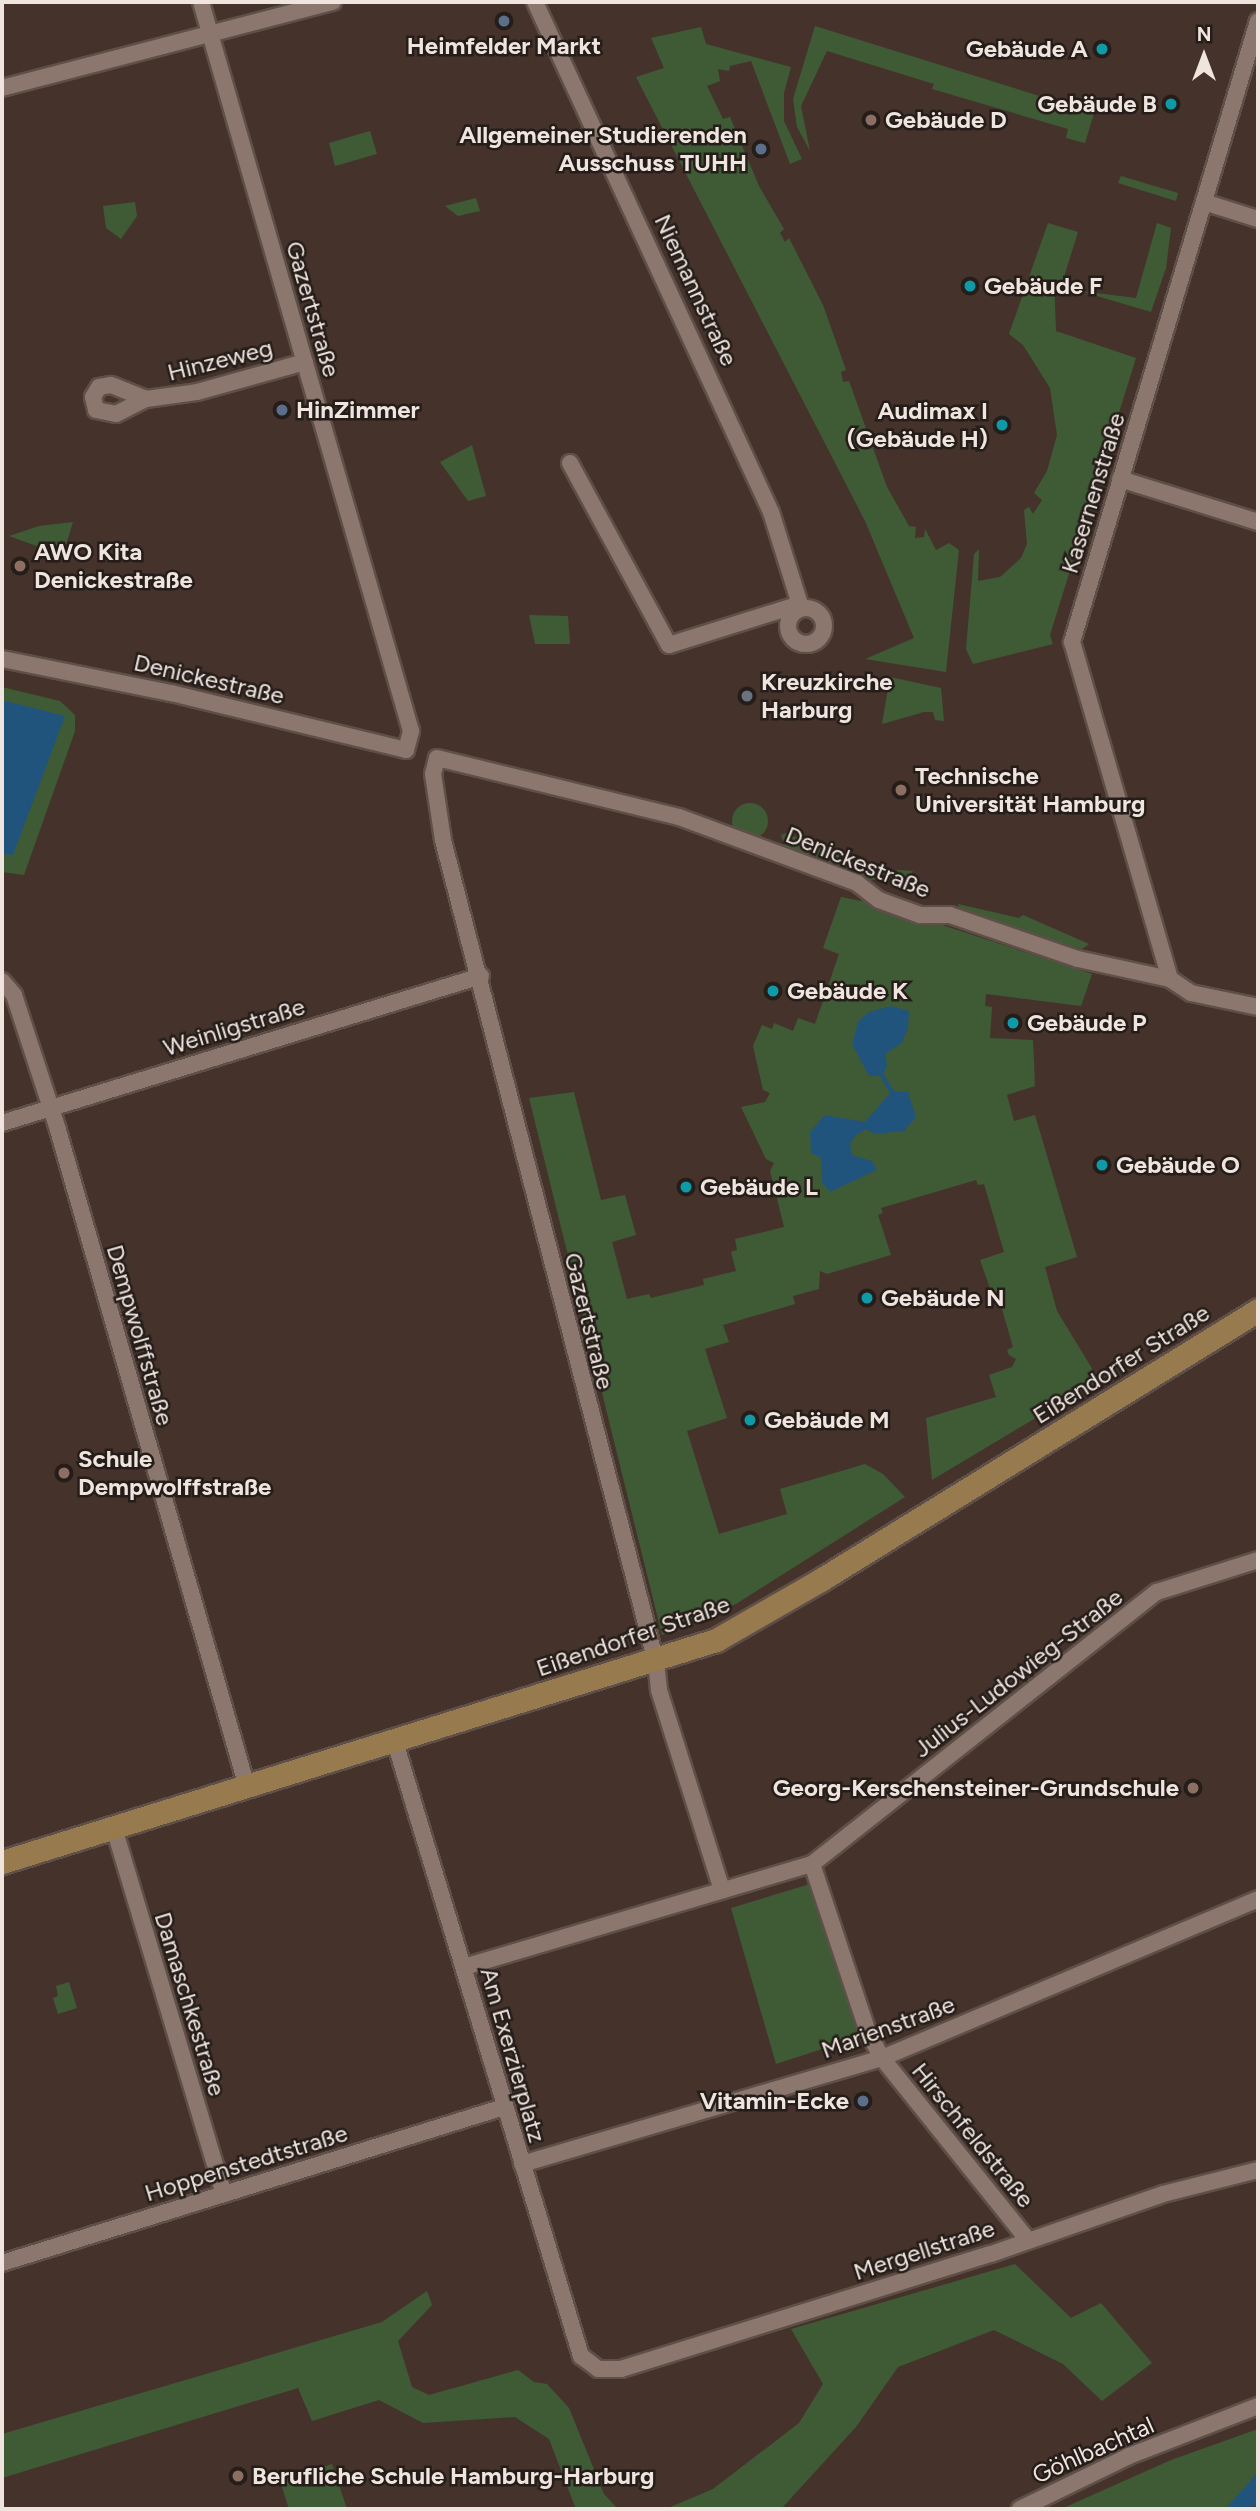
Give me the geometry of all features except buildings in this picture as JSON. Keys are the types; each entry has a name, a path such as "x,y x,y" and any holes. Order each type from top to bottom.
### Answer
{"main road":[{"name":"Eißendorfer Straße","path":"2,1862 656,1661 716,1640 757,1619 1258,1310"}],"street":[{"name":"Gazertstraße","path":"201,2 411,731 406,750"},
{"path":"2,88 333,2"},
{"name":"Niemannstraße","path":"535,2 771,512 801,606 669,645 570,463"},
{"name":"Kasernenstraße","path":"1170,979 1072,642 1258,21"},
{"path":"1204,202 1258,219"},
{"name":"Hinzeweg","path":"146,399 197,392 305,362"},
{"path":"1121,480 1258,522"},
{"name":"Denickestraße","path":"2,659 171,693 406,750"},
{"name":"Gazertstraße","path":"437,758 433,774 443,839 481,976 591,1423 656,1661 659,1690 722,1890"},
{"name":"Denickestraße","path":"437,758 679,817 857,883 879,900 920,915 950,915 1078,959 1170,979 1191,993 1258,1007"},
{"name":"Weinligstraße","path":"2,1122 481,976"},
{"name":"Dempwolffstraße","path":"2,981 14,995 49,1108 247,1787"},
{"name":"Julius-Ludowieg-Straße","path":"464,1967 812,1864 1157,1592 1258,1560"},
{"name":"Am Exerzierplatz","path":"395,1742 581,2356 603,2370"},
{"name":"Damaschkestraße","path":"114,1828 224,2194"},
{"name":"Hirschfeldstraße","path":"812,1864 868,2032 882,2058 1028,2240"},
{"name":"Marienstraße","path":"522,2164 882,2058 1258,1899"},
{"name":"Hoppenstedtstraße","path":"2,2263 504,2107"},
{"name":"Mergellstraße","path":"603,2370 621,2369 1028,2240 1163,2194 1258,2169"},
{"name":"Göhlbachtal","path":"1020,2509 1129,2456 1258,2406"}],"green space":[{"path":"815,26 1094,113 1085,143 1066,138 1068,129 932,89 934,84 827,51 801,106 810,151 797,127 793,99"},
{"path":"701,27 706,44 791,67 784,93 784,121 802,159 790,164 751,61 730,66 729,71 718,69 720,81 707,86 723,119 730,117 759,186 784,229 780,233 785,242 789,238 823,305 846,370 841,372 843,382 849,381 887,487 909,526 916,527 915,538 924,537 925,529 936,550 949,543 959,550 946,672 865,659 914,638 865,521 636,77 664,68 651,38"},
{"path":"370,131 377,154 335,166 329,143"},
{"path":"1121,176 1178,193 1176,201 1118,183"},
{"path":"476,198 480,211 458,216 445,206"},
{"path":"135,202 137,216 121,239 106,228 103,206"},
{"path":"1048,223 1078,232 1063,280 1054,280 1056,331 1136,358 1050,635 1053,644 973,664 966,649 974,554 979,549 978,581 1000,577 1021,558 1027,544 1024,510 1029,507 1033,514 1042,500 1034,493 1047,471 1057,435 1050,388 1023,345 1009,334"},
{"path":"1157,223 1171,228 1166,268 1151,312 1080,291 1136,298"},
{"path":"472,445 486,496 468,501 440,462"},
{"path":"73,522 65,548 46,558 45,549 9,536 39,526"},
{"path":"529,615 568,616 570,644 535,644"},
{"path":"890,677 941,688 944,721 935,720 933,712 924,712 882,724"},
{"path":"2,687 60,701 75,715 75,731 24,875 2,872"},
{"path":"750,803 763,808 768,821 763,834 750,839 737,834 732,821 737,808"},
{"path":"786,833 872,868 913,871 906,881 895,877 863,881 786,851 781,835"},
{"path":"841,897 881,905 1092,974 1081,1006 986,994 985,1006 992,1007 990,1038 1033,1040 1035,1086 1007,1095 1014,1121 1035,1115 1077,1257 1045,1267 1057,1311 1099,1380 932,1480 926,1418 996,1397 989,1375 1012,1367 1016,1359 1009,1355 1007,1350 1013,1347 997,1292 992,1294 980,1260 1004,1252 984,1184 978,1185 976,1180 881,1208 883,1213 878,1215 891,1255 827,1274 820,1271 819,1289 793,1296 795,1304 723,1325 729,1342 705,1349 727,1418 687,1431 719,1534 787,1514 780,1489 865,1464 883,1474 905,1497 736,1604 662,1635 529,1098 574,1092 601,1200 625,1195 636,1235 612,1242 627,1299 649,1294 651,1298 704,1285 703,1279 736,1271 731,1252 737,1250 735,1239 784,1227 770,1171 774,1163 766,1159 741,1107 765,1102 770,1093 763,1090 753,1046 762,1025 772,1029 774,1023 793,1031 798,1018 815,1024 839,954 823,948"},
{"path":"958,904 1019,918 1023,915 1089,944 1082,949 1022,931 959,910"},
{"path":"813,1883 862,2036 776,2064 731,1908"},
{"path":"69,1982 77,2008 58,2014 53,1998 58,1996 56,1986"},
{"path":"1015,2264 1071,2318 1101,2303 1152,2363 1102,2401 1063,2364 994,2330 898,2367 856,2427 781,2509 654,2509 668,2508 713,2489 799,2423 823,2384 791,2329"},
{"path":"427,2291 432,2305 398,2341 412,2387 429,2395 518,2370 534,2382 547,2384 569,2408 604,2494 617,2508 624,2509 576,2509 549,2439 515,2417 423,2423 379,2400 312,2421 298,2388 2,2478 2,2434 382,2322"},
{"path":"1258,2429 1258,2472 1230,2509 1061,2509 1171,2460"},
{"path":"332,2464 347,2509 289,2509 280,2481"}],"water":[{"path":"2,700 65,716 13,855 2,854"},
{"path":"891,1006 909,1011 908,1028 902,1043 885,1054 887,1066 883,1073 894,1091 908,1092 916,1117 904,1131 875,1134 866,1129 856,1135 850,1144 852,1155 872,1161 877,1170 830,1192 822,1182 821,1158 811,1153 810,1132 825,1115 865,1122 890,1093 880,1076 869,1076 852,1044 858,1022 869,1012"},
{"path":"1258,2472 1258,2506 1230,2509 1228,2506"}],"place":[{"name":"Heimfelder Markt","path":"504,21"},
{"name":"Gebäude A","path":"1102,49"},
{"name":"Gebäude B","path":"1171,104"},
{"name":"Gebäude D","path":"871,120"},
{"name":"Allgemeiner Studierenden Ausschuss TUHH","path":"761,149"},
{"name":"Gebäude F","path":"970,286"},
{"name":"HinZimmer","path":"282,410"},
{"name":"Audimax I (Gebäude H)","path":"1002,425"},
{"name":"AWO Kita Denickestraße","path":"20,566"},
{"name":"Kreuzkirche Harburg","path":"747,696"},
{"name":"Technische Universität Hamburg","path":"901,790"},
{"name":"Gebäude K","path":"773,991"},
{"name":"Gebäude P","path":"1013,1023"},
{"name":"Gebäude O","path":"1102,1165"},
{"name":"Gebäude L","path":"686,1187"},
{"name":"Gebäude N","path":"867,1298"},
{"name":"Gebäude M","path":"750,1420"},
{"name":"Schule Dempwolffstraße","path":"64,1473"},
{"name":"Georg-Kerschensteiner-Grundschule","path":"1193,1788"},
{"name":"Vitamin-Ecke","path":"863,2101"},
{"name":"Berufliche Schule Hamburg-Harburg","path":"238,2476"}]}
